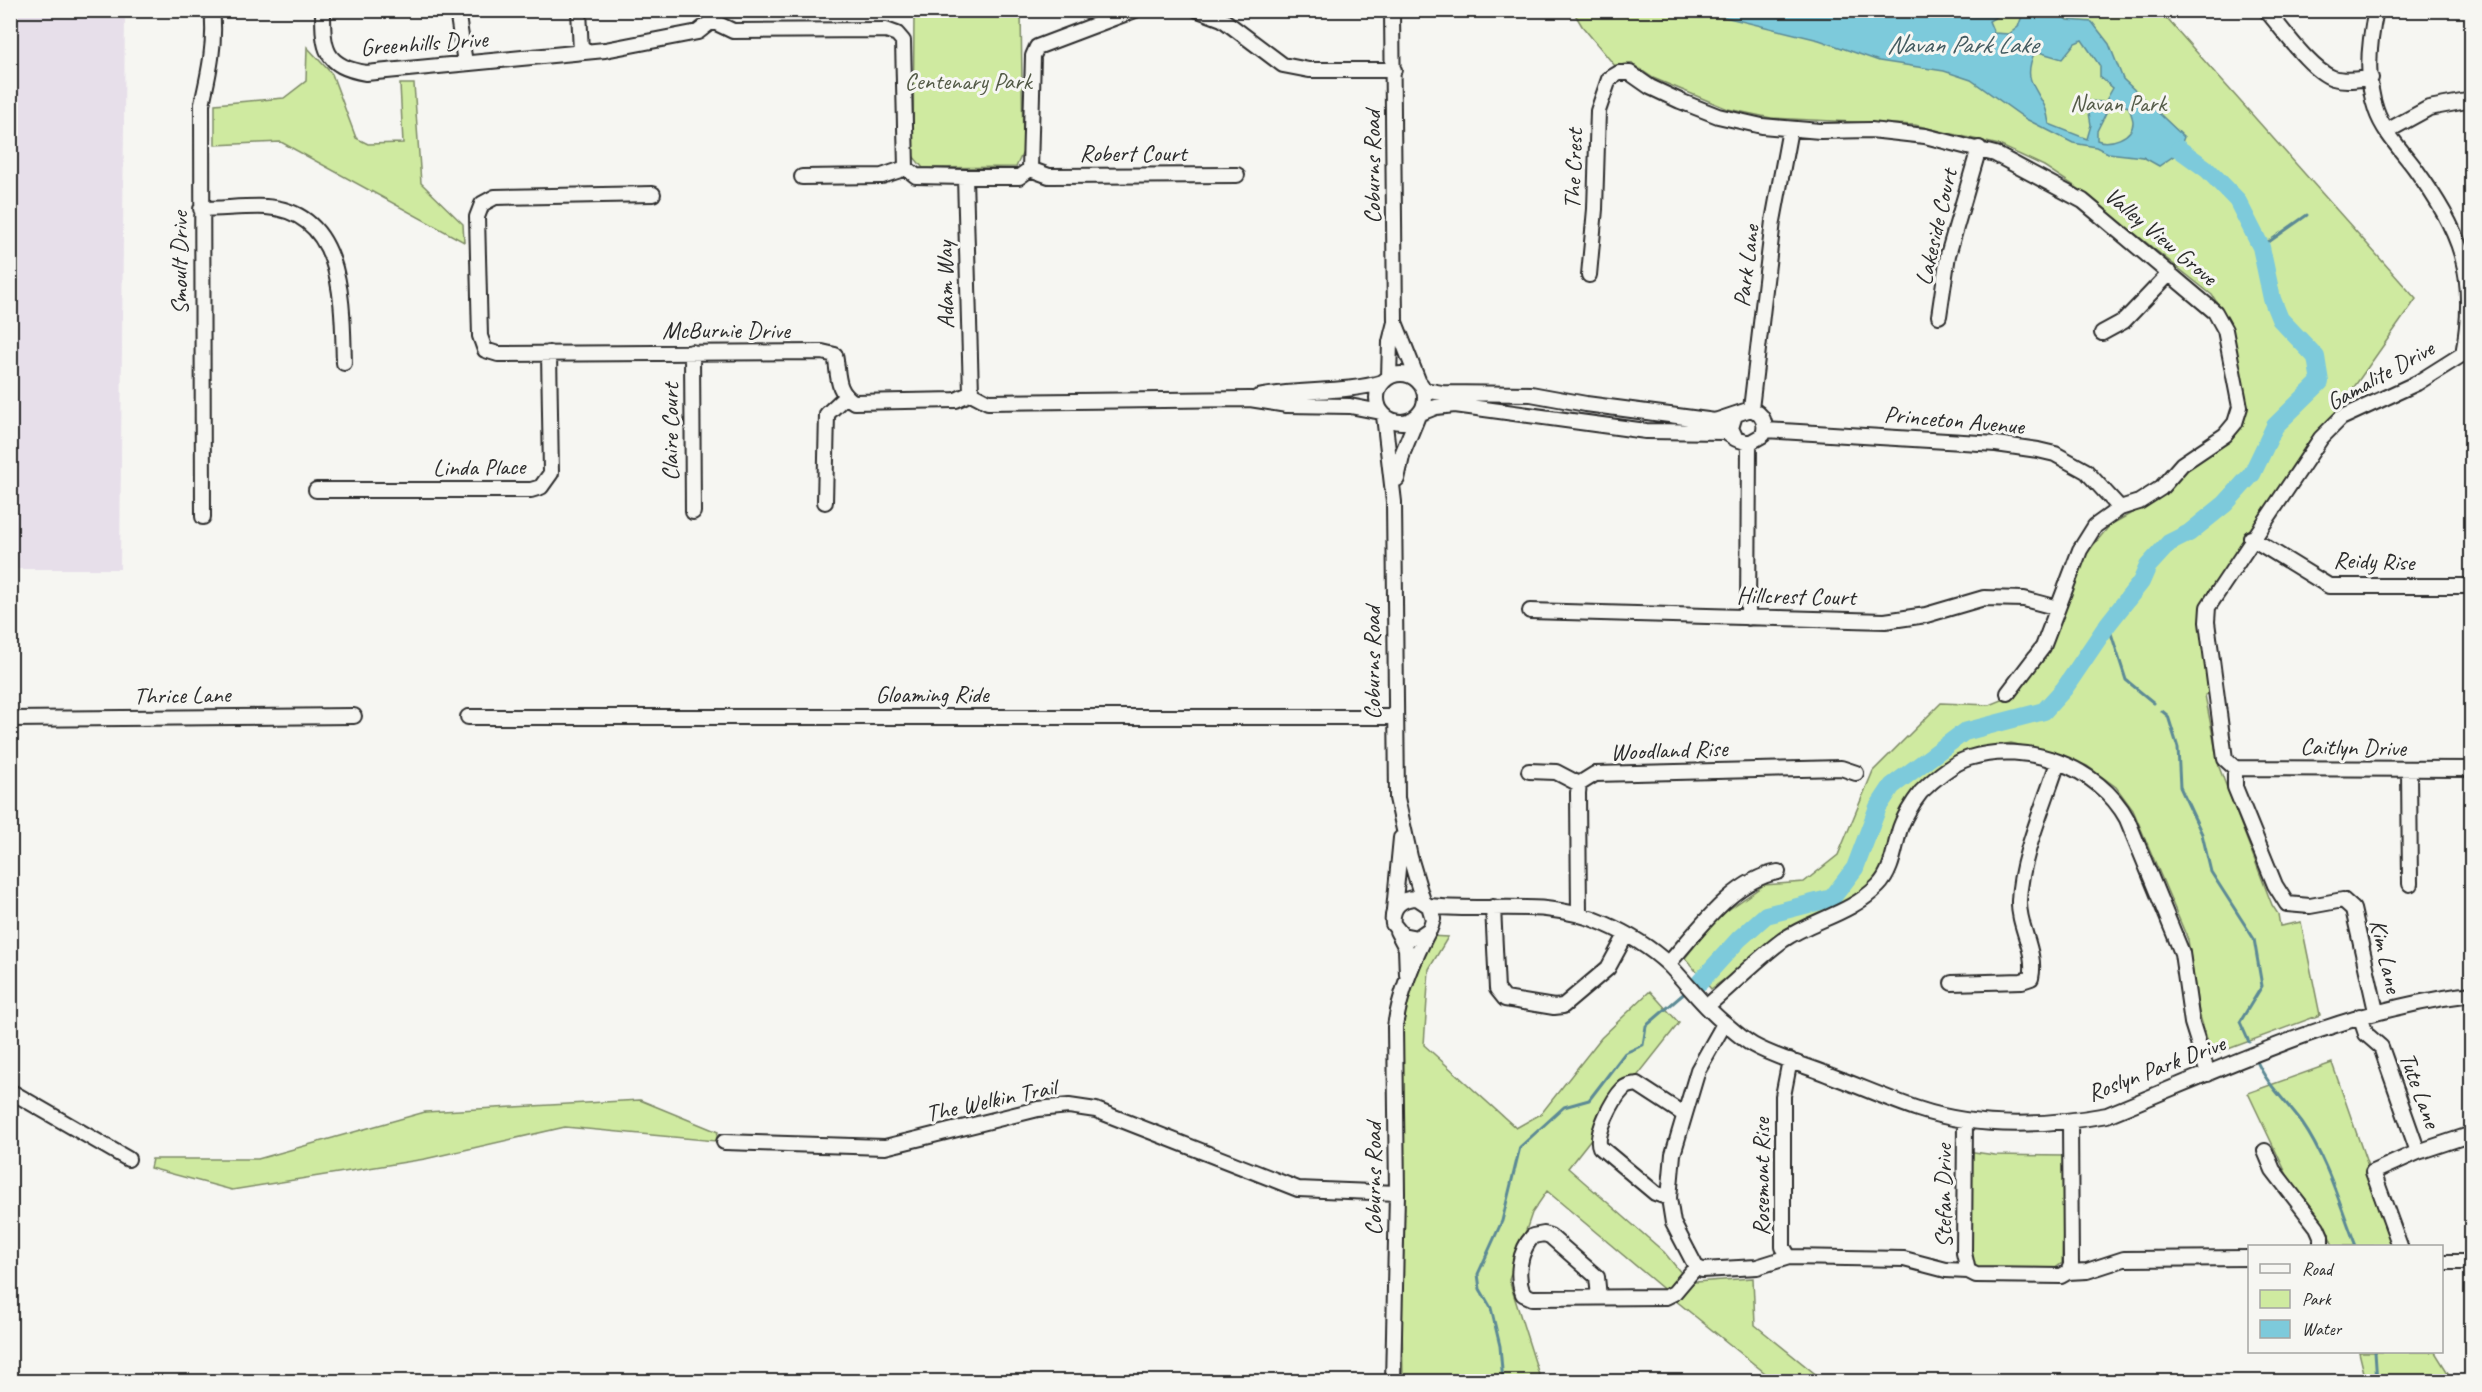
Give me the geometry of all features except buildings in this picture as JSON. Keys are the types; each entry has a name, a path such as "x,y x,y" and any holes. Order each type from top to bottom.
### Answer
{"street":[{"name":"Smoult Drive","path":"203,517 202,104 211,57 214,28 212,10"},
{"name":"Greenhills Drive","path":"323,10 323,43 332,61 348,70 366,73 581,52 698,32 712,16"},
{"path":"457,10 465,63"},
{"path":"579,10 581,52"},
{"path":"712,16 734,31 886,30 897,34 903,41 906,168 916,176 1019,177 1030,169 1033,56 1038,47 1136,10"},
{"path":"1198,10 1222,19 1283,65 1309,70 1394,70"},
{"name":"Coburns Road","path":"1386,380 1390,342 1395,322 1392,10"},
{"path":"2266,10 2319,71 2333,78 2349,80 2371,78"},
{"name":"Gamalite Drive","path":"2287,904 2275,885 2235,787 2235,768 2225,759 2207,622 2208,607 2251,538 2320,438 2341,418 2416,383 2434,370 2467,357 2470,291 2466,246 2387,131 2376,110 2369,44 2376,10"},
{"name":"Valley View Grove","path":"1619,73 1630,73 1650,87 1718,116 1762,126 1882,131 1925,136 1979,148 2038,175 2083,201 2216,312 2225,330 2240,406 2235,423 2225,435 2182,464 2161,488 2139,502 2120,508 2095,526 2086,538 2043,647 2008,693"},
{"name":"The Crest","path":"1589,275 1595,209 1598,111 1609,79 1619,73"},
{"path":"2387,131 2429,108 2472,100"},
{"name":"Park Lane","path":"1751,409 1773,221 1791,129"},
{"name":"Lakeside Court","path":"1939,316 1948,255 1979,148"},
{"path":"802,177 882,176 906,168"},
{"name":"Robert Court","path":"1030,169 1049,176 1237,175"},
{"name":"Adam Way","path":"965,177 971,393"},
{"name":"McBurnie Drive","path":"653,194 495,197 482,204 477,217 480,336 485,350 498,354 822,352 835,355 838,383 845,397"},
{"path":"201,209 267,207 289,212 305,220 320,236 334,259 341,287 344,363"},
{"path":"2102,333 2124,321 2170,273"},
{"name":"Coburns Road","path":"1395,322 1421,385"},
{"name":"Claire Court","path":"692,352 693,512"},
{"name":"Linda Place","path":"316,490 531,490 541,488 551,473 549,353"},
{"path":"825,501 826,414 845,397 854,402 956,400 971,393 988,402 1250,399 1287,405 1350,405 1383,414 1404,423 1436,407 1455,405 1646,431 1725,432 1749,443 1759,440 1765,430 1763,418 1751,409 1745,409 1735,415 1715,421 1586,404 1531,394 1442,393 1421,385 1404,374 1365,388 1281,392 1250,399"},
{"path":"1383,414 1377,397 1386,380"},
{"path":"1419,415 1426,402 1421,385"},
{"name":"Coburns Road","path":"1383,414 1394,502 1397,798 1402,824 1426,903"},
{"name":"Coburns Road","path":"1394,502 1400,461 1419,415"},
{"path":"1735,415 1731,428 1736,438"},
{"name":"Princeton Avenue","path":"1765,430 1996,444 2037,450 2055,454 2086,471 2120,508"},
{"path":"1748,618 1749,443"},
{"name":"Reidy Rise","path":"2251,538 2329,586 2472,586"},
{"name":"Hillcrest Court","path":"1530,611 1885,621 1926,615 1984,598 2024,598 2058,608"},
{"name":"Thrice Lane","path":"10,719 354,716"},
{"name":"Gloaming Ride","path":"468,717 1395,717"},
{"path":"1707,1006 1784,940 1850,909 1880,885 1891,866 1900,829 1920,793 1940,775 1968,758 1997,753 2025,754 2075,768 2106,789 2118,801 2182,953 2192,1023 2208,1074"},
{"path":"1952,982 2022,981 2031,978 2034,966 2019,904 2020,882 2058,762"},
{"name":"Woodland Rise","path":"1579,784 1595,774 1841,768 1856,773"},
{"name":"Caitlyn Drive","path":"2235,768 2472,769"},
{"path":"2409,770 2410,884"},
{"path":"1529,771 1556,772 1579,784 1579,914"},
{"name":"Coburns Road","path":"1394,910 1399,876 1402,824"},
{"path":"1668,964 1725,903 1758,879 1778,872"},
{"path":"1417,898 1426,903 1433,919 1431,927 1424,934 1409,938 1396,930 1393,924 1394,910 1403,900 1417,898"},
{"name":"Kim Lane","path":"2287,904 2310,906 2343,900 2349,904 2376,1011"},
{"name":"Roslyn Park Drive","path":"1426,903 1463,910"},
{"path":"1493,907 1497,989 1506,999 1554,1007 1571,1002 1608,968 1626,935"},
{"name":"Roslyn Park Drive","path":"1431,927 1442,917 1463,910 1493,907 1546,908 1579,914 1626,935 1648,948 1668,964 1724,1024 1753,1045 1920,1110 1965,1120 2033,1124 2070,1122 2107,1114 2234,1062 2360,1016 2472,993"},
{"name":"Coburns Road","path":"1393,1382 1397,1193 1395,1027 1399,1001 1407,977 1431,927"},
{"name":"Coburns Road","path":"1396,930 1406,948 1407,977"},
{"name":"Tute Lane","path":"2360,1016 2366,1034 2381,1047 2418,1152"},
{"path":"1724,1024 1698,1070 1672,1154 1669,1198 1673,1222 1695,1267 1702,1270 1757,1267 1789,1257"},
{"name":"Rosemont Rise","path":"1790,1060 1783,1096 1783,1247 1789,1257 1904,1259 1946,1270 1968,1271"},
{"path":"1669,1198 1655,1193 1600,1148 1599,1131 1623,1089 1630,1085 1637,1084 1683,1114"},
{"path":"10,1091 128,1159"},
{"name":"The Welkin Trail","path":"724,1142 885,1147 1038,1109 1069,1106 1096,1110 1298,1189 1397,1193"},
{"name":"Stefan Drive","path":"1965,1120 1964,1253 1968,1271 1976,1275 2061,1276 2068,1272 2087,1271 2124,1259 2248,1258"},
{"path":"2068,1272 2071,1265 2070,1122"},
{"path":"2400,1245 2373,1172 2418,1152 2472,1134"},
{"path":"2265,1151 2273,1170 2317,1227 2321,1236 2321,1245"},
{"path":"1599,1297 1597,1276 1550,1236 1538,1234 1530,1240 1519,1270 1519,1283 1523,1294 1532,1298 1666,1297 1674,1293 1695,1267"},
{"path":"2443,1262 2472,1262"}],"shaded area":[{"path":"10,11 125,11 120,569 11,569"}],"green space":[{"name":"Centenary Park","path":"914,11 1021,11 1023,152 1016,167 923,168 913,156"},
{"name":"Navan Park","path":"1573,11 2160,11 2416,299 2202,603 2200,616 2209,694 2205,695 2219,767 2272,905 2278,914 2280,926 2301,922 2320,1015 2212,1055 2199,1013 2188,940 2133,810 2116,787 2087,766 2060,755 2011,743 1977,749 1928,779 1876,880 1855,900 1743,966 1711,989 1685,958 1718,917 1764,885 1804,882 1838,855 1873,771 1941,703 1990,705 2012,696 2049,648 2087,553 2110,525 2159,498 2186,470 2237,433 2248,406 2229,321 2212,295 2079,189 2044,166 1999,145 1915,125 1771,118 1728,109 1653,78 1631,63 1615,66 1582,26"},
{"path":"307,47 332,74 356,138 368,144 403,143 400,84 414,84 421,183 463,224 464,242 281,142 215,145 215,104 284,98 306,81"},
{"path":"1429,936 1448,937 1429,969 1424,1045 1516,1128 1541,1114 1601,1038 1650,991 1679,1023 1638,1075 1619,1088 1590,1140 1568,1168 1664,1252 1682,1274 1667,1292 1547,1191 1532,1213 1509,1280 1541,1381 1403,1381 1397,1022"},
{"path":"2332,1063 2396,1245 2333,1245 2328,1233 2287,1175 2248,1093"},
{"path":"640,1100 718,1132 716,1141 565,1127 425,1159 232,1190 150,1168 152,1159 258,1159 425,1112"},
{"path":"1967,1151 1995,1155 2065,1156 2062,1263 2049,1273 1979,1272 1968,1263"},
{"path":"1753,1278 1755,1325 1824,1381 1775,1381 1675,1300 1694,1282"},
{"path":"2359,1353 2436,1353 2453,1381 2366,1381"}],"water":[{"name":"Navan Park Lake","path":"1700,11 2015,11 2056,11 2067,20 2092,22 2109,44 2123,79 2184,137 2178,153 2159,166 2143,157 2108,153 2096,147 2073,143 2026,119 1971,80 1944,71 1879,61 1819,40","holes":["2015,11 2022,16 2018,27 2009,34 1994,33 1989,21 2005,12","2082,40 2100,66 2100,77 2113,88 2105,102 2087,101 2091,125 2087,139 2049,124 2045,107 2033,86 2030,75 2031,60 2035,51 2062,59 2075,43","2111,103 2129,107 2133,122 2132,128 2125,136 2114,141 2102,141 2097,140 2097,131"]}],"waterway":[{"path":"1700,982 1739,939 1766,915 1832,898 1855,868 1878,807 1892,786 1964,732 2044,711 2064,689 2108,624 2141,582 2148,566 2169,543 2189,533 2225,504 2252,474 2275,426 2320,382 2316,357 2280,319 2272,299 2261,247 2237,200 2208,170 2179,149"},
{"path":"2258,243 2270,241 2307,215"},
{"path":"2108,624 2126,680 2154,703"},
{"path":"2162,711 2168,716 2178,748 2180,787 2202,834 2211,872 2254,939 2262,986 2240,1022 2249,1042"},
{"path":"1693,987 1700,982"},
{"path":"1503,1382 1500,1346 1491,1308 1480,1289 1478,1274 1502,1221 1520,1147 1564,1107 1589,1100 1625,1053 1643,1045 1646,1026 1687,991"},
{"path":"2256,1059 2265,1076 2311,1137 2332,1183 2356,1245"},
{"path":"2375,1353 2377,1382"}]}
